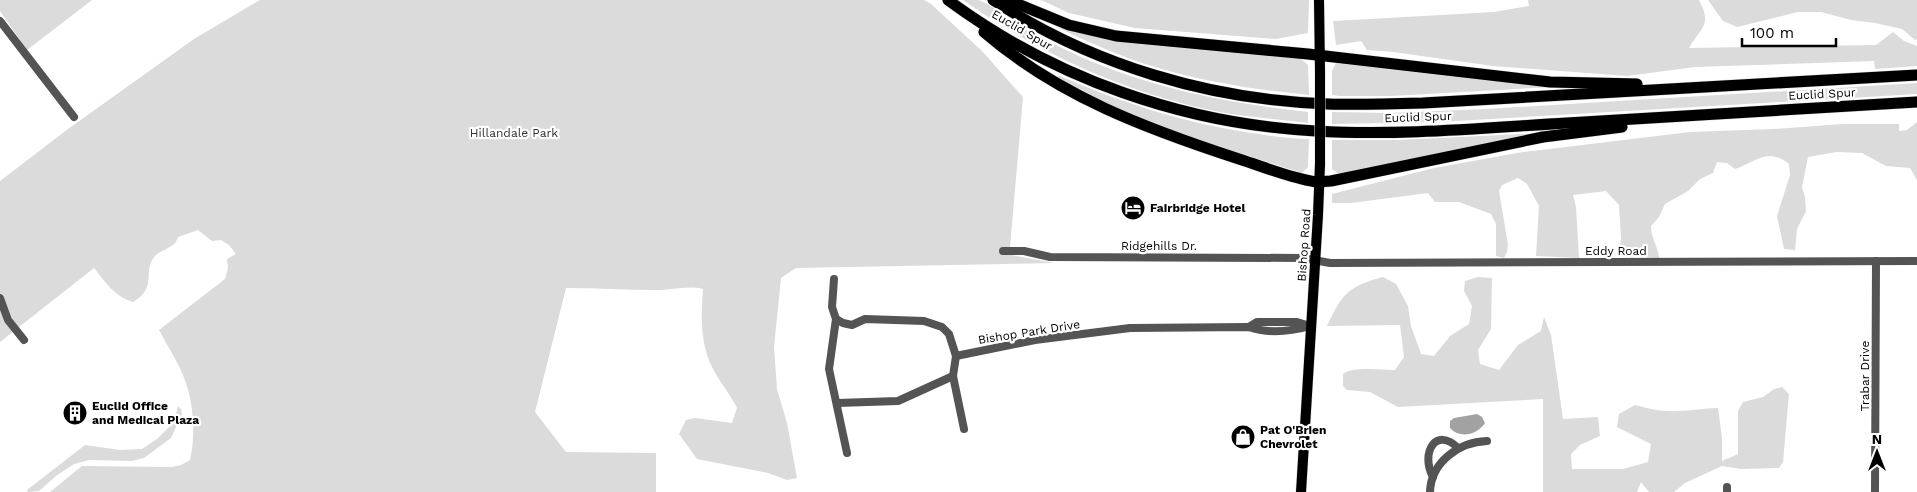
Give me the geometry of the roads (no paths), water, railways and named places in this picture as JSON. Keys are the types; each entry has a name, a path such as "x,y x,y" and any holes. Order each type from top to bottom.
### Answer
{"highway":[{"name":"Euclid Spur","path":"947,0 993,31 1032,53 1095,82 1160,105 1204,116 1248,124 1317,132 1394,132 1917,102"},
{"path":"947,0 1002,46 1063,87 1095,104 1133,122 1174,138 1303,179 1320,182 1543,137 1612,128 1670,124 1719,114"},
{"name":"Euclid Spur","path":"993,0 1063,39 1127,66 1194,86 1263,99 1329,104 1374,104 1917,75"},
{"path":"1008,0 1061,22 1106,34 1550,82 1632,84 1683,88"}],"main road":[{"name":"Bishop Road","path":"1302,492 1320,182 1320,0"}],"street":[{"path":"0,21 74,117"},
{"name":"Ridgehills Dr.","path":"1003,251 1024,251 1050,256 1303,258 1315,260"},
{"name":"Eddy Road","path":"1315,260 1330,263 1917,260"},
{"name":"Trabar Drive","path":"1875,492 1876,261"},
{"path":"834,279 832,307 836,319 829,369 847,453"},
{"path":"0,298 8,320 24,340"},
{"path":"836,319 852,325 866,319 924,321 942,327 949,334 956,356 953,376 964,429"},
{"name":"Bishop Park Drive","path":"956,356 1035,340 1130,328 1249,327 1257,322 1297,322 1311,326"},
{"path":"837,403 898,401 953,376"},
{"path":"1433,477 1427,462 1428,451 1436,442 1445,440 1452,442 1458,448"},
{"path":"1430,492 1433,477 1446,458 1458,448 1475,442 1488,441"}],"place":[{"name":"Fairbridge Hotel","path":"1133,208"},
{"name":"Euclid Office and Medical Plaza","path":"75,413"},
{"name":"Pat O'Brien Chevrolet","path":"1243,437"}],"park label":[{"name":"Hillandale Park","path":"514,133"}]}
